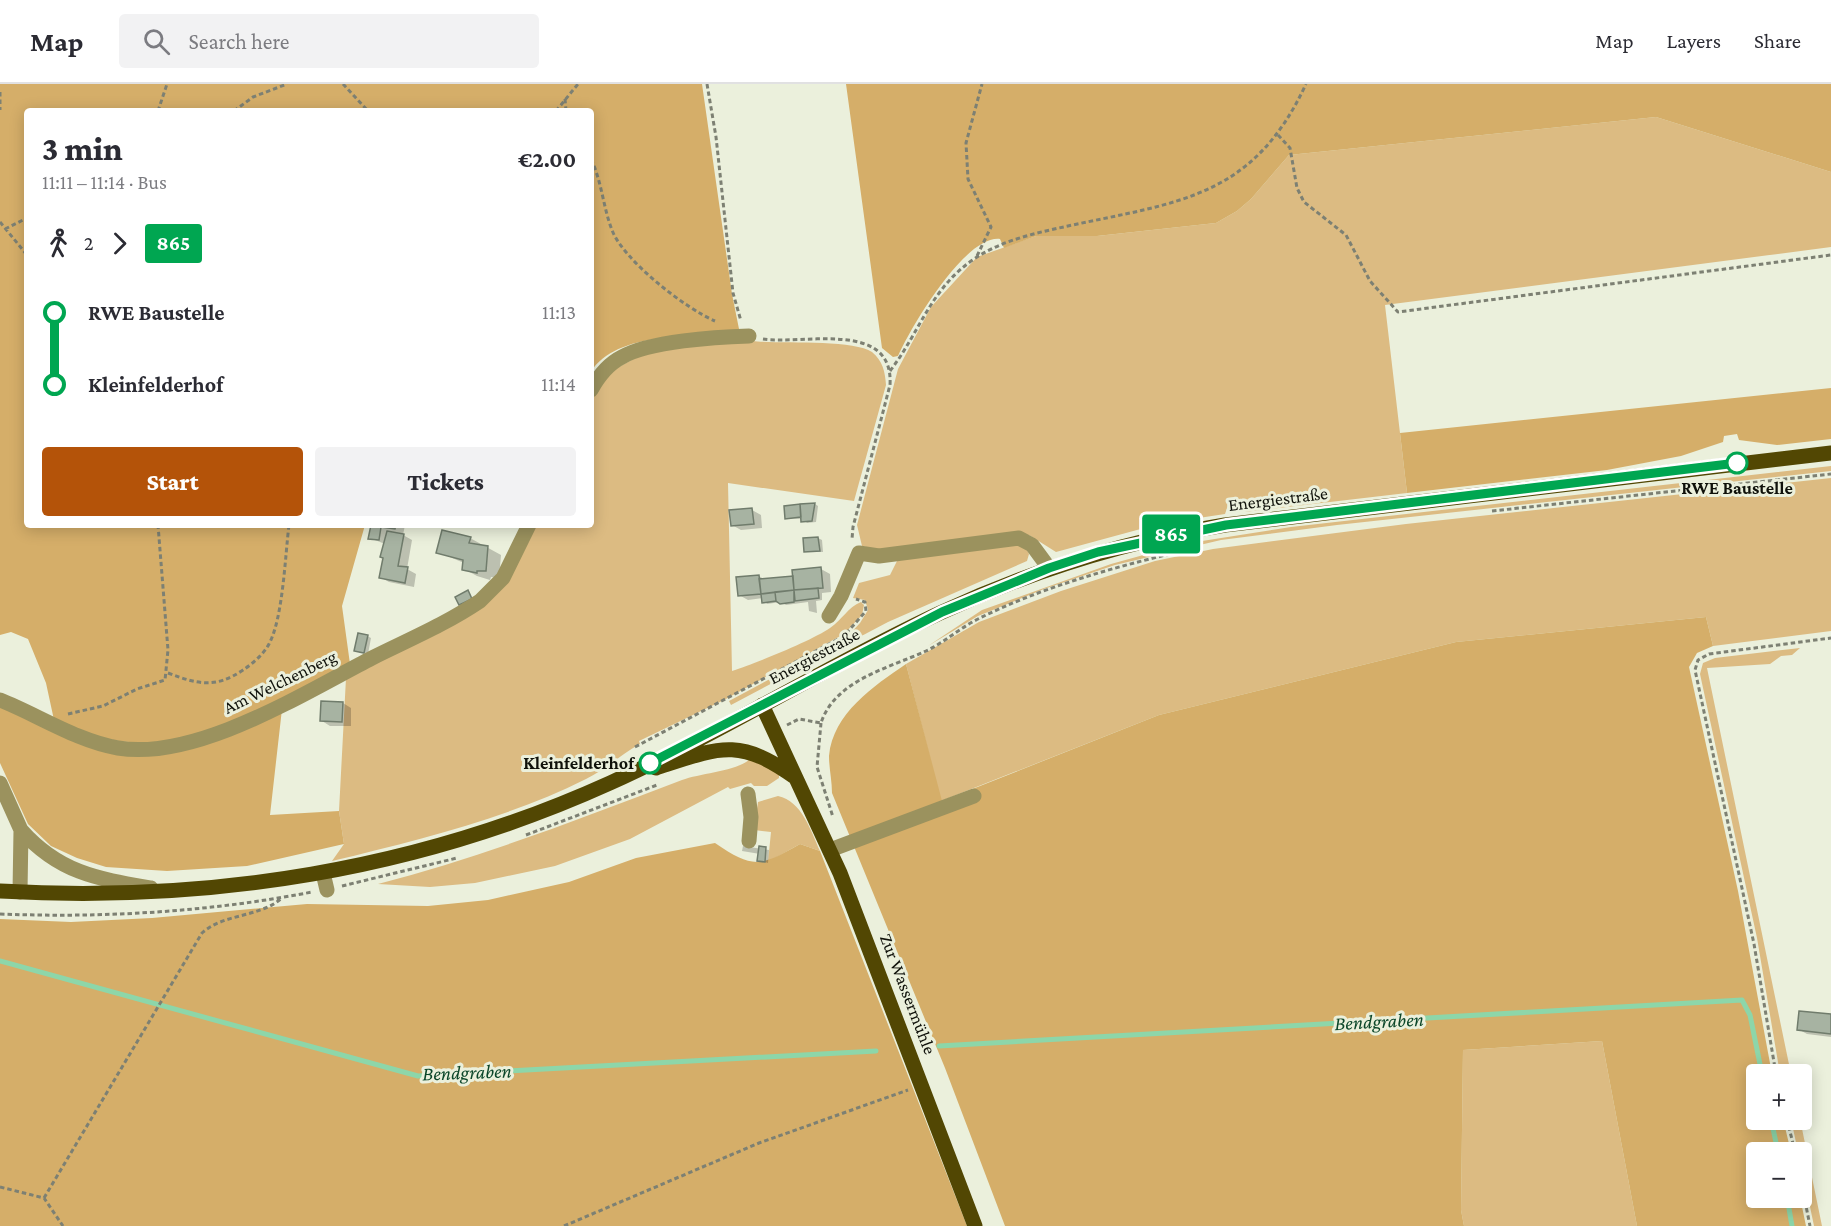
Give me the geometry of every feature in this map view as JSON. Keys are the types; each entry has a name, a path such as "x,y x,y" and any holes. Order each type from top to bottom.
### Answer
{"main road":[{"name":"Energiestraße","path":"614,781 934,616 1049,568 1133,543 1226,525 1831,453"},
{"name":"Zur Wassermühle","path":"762,705 830,850 975,1226"},
{"path":"0,891 103,894 173,891 293,879 405,854 486,831 614,781 701,755 736,749 765,757 798,778"}],"street":[{"path":"594,386 607,368 630,353 690,341 749,336"},
{"name":"Am Welchenberg","path":"0,700 105,745 136,749 179,744 234,726 480,602 503,578 528,528"},
{"path":"829,616 841,597 859,553 874,557 1019,538 1032,545 1049,568"},
{"path":"0,783 21,830 45,854 75,871 173,891"},
{"path":"748,794 751,817 749,841"},
{"path":"830,850 974,796"},
{"path":"20,892 21,830"},
{"path":"323,873 327,890"}],"path":[{"path":"159,108 167,84"},
{"path":"238,108 253,97 287,84"},
{"path":"343,84 365,108"},
{"path":"558,108 578,84"},
{"path":"707,84 714,122 733,293 739,318 749,336 772,340 861,342 883,355 890,371 890,385 853,527 853,542 859,553"},
{"path":"890,371 934,298 976,257 991,227 968,179 966,138 982,84"},
{"path":"976,257 1030,234 1161,205 1214,188 1240,171 1278,135 1306,84"},
{"path":"0,92 0,110"},
{"path":"566,97 566,108"},
{"path":"1278,135 1290,148 1297,188 1304,202 1346,235 1370,281 1398,312 1831,255"},
{"path":"594,170 610,227 621,245 672,295 718,322"},
{"path":"5,229 24,220"},
{"path":"0,222 24,251"},
{"path":"1490,511 1831,474"},
{"path":"46,719 111,703 137,689 165,680 168,672 158,528"},
{"path":"168,672 199,684 219,682 245,669 268,646 278,613 289,528"},
{"path":"775,730 799,719 820,723 831,702 844,689 936,645 988,615 1100,573 1203,547"},
{"path":"640,750 637,746 844,636 860,621 867,609 863,600 841,597"},
{"path":"1774,1064 1763,1009 1754,944 1697,684 1696,667 1700,659 1709,654 1831,638"},
{"path":"520,838 664,783"},
{"path":"0,914 90,916 168,913 327,890 398,874 462,856"},
{"path":"44,1198 162,1002 197,939 208,927 260,912 284,897 293,879"},
{"path":"564,1226 759,1143 922,1084"},
{"path":"0,1187 44,1198 63,1226"},
{"path":"1806,1208 1810,1226"}],"shaded area":[{"path":"0,84 702,84 732,294 740,334 681,336 638,342 618,349 603,359 594,369 594,108 24,108 24,528 364,528 342,606 350,664 268,707 209,731 179,739 149,742 119,741 94,735 54,720 46,683 28,639 11,632 0,635"},
{"path":"846,84 1831,84 1831,172 1656,117 1289,155 1251,199 1237,211 1216,223 1097,236 1036,236 1004,248 1000,239 986,242 971,252 941,285 914,325 898,356 893,357 882,348"},
{"path":"1656,117 1831,172 1831,247 1385,305 1407,493 1244,512 1237,503 1229,502 1225,514 1159,524 1056,552 1029,535 883,551 862,546 857,525 898,369 931,307 977,257 1036,236 1097,236 1216,223 1237,211 1251,199 1289,155"},
{"path":"752,341 833,344 863,348 872,352 879,359 886,385 854,501 728,483 732,671 810,639 834,625 852,607 861,602 864,605 862,615 844,634 724,700 639,741 640,744 600,771 556,793 461,827 332,861 344,844 339,811 346,678 476,609 531,528 594,528 594,396 608,373 639,356 672,347"},
{"path":"1831,388 1831,439 1777,445 1739,440 1737,434 1724,436 1723,442 1681,456 1607,470 1407,493 1400,433"},
{"path":"1831,466 1831,471 1337,525 1221,540 1115,565 1044,589 978,616 928,646 982,610 1111,564 1183,544 1291,527"},
{"path":"1831,478 1831,631 1713,646 1706,617 1456,642 1159,715 941,801 906,664 979,622 1061,591 1155,561 1213,549 1406,524"},
{"path":"1015,543 1026,548 1029,554 1027,561 888,622 731,705 729,701 846,638 868,610 865,600 853,598 859,583 890,575 898,559"},
{"path":"1706,617 1713,646 1697,653 1689,667 1738,891 1770,1064 1746,1064 1746,1130 1786,1130 1789,1142 1746,1142 1746,1208 1802,1208 1806,1226 1637,1226 1602,1041 1463,1050 1461,1210 1464,1226 1005,1226 945,1068 832,793 829,756 838,727 847,714 869,691 906,664 942,801 1159,715 1456,642"},
{"path":"1800,648 1792,655 1781,656 1770,664 1707,668 1789,1064 1778,1064 1757,938 1700,674 1703,663 1715,658"},
{"path":"0,706 129,753 282,709 270,815 339,811 344,844 247,866 167,871 106,867 77,858 51,846 28,824 0,763"},
{"path":"751,758 779,774 779,778 767,786 754,786 751,783 730,789 728,787 630,839 555,866 475,883 430,887 378,884 494,849 682,780 738,766"},
{"path":"778,796 786,799 799,810 820,851 800,844 768,862 771,832 754,830 758,802"},
{"path":"715,843 739,858 758,862 776,857 800,844 820,851 967,1226 0,1226 0,919 71,922 152,918 307,904 428,906 488,900 569,882 636,858"},
{"path":"1602,1041 1637,1226 1464,1226 1461,1210 1463,1050"},
{"path":"1793,1130 1802,1130 1805,1142 1796,1142"},
{"path":"1812,1177 1822,1226 1814,1226 1810,1208"}],"building":[{"path":"815,503 812,521 801,522 800,504"},
{"path":"800,504 801,517 785,519 784,506"},
{"path":"752,508 754,524 731,526 729,510"},
{"path":"370,528 381,528 379,540 368,539"},
{"path":"442,530 471,537 469,543 488,546 486,571 477,571 477,573 462,570 463,560 436,553"},
{"path":"387,531 404,534 398,566 408,567 405,583 379,578 383,558 380,557"},
{"path":"818,537 820,551 804,552 803,538"},
{"path":"821,567 823,588 794,590 792,570"},
{"path":"759,575 761,594 738,596 736,577"},
{"path":"793,576 794,590 761,594 759,579"},
{"path":"818,588 819,598 795,601 794,590"},
{"path":"468,590 472,599 459,605 455,597"},
{"path":"794,590 794,602 780,604 776,601 775,592"},
{"path":"775,592 776,601 762,603 761,594"},
{"path":"358,633 368,635 364,653 354,651"},
{"path":"321,701 343,702 342,722 320,721"},
{"path":"759,846 766,847 765,862 757,861"},
{"path":"1799,1011 1831,1014 1831,1034 1797,1030"}],"waterway":[{"name":"Bendgraben","path":"0,961 418,1076 876,1051"},
{"name":"Bendgraben","path":"939,1046 1742,1000 1750,1015 1760,1064"},
{"name":"Bendgraben","path":"1773,1130 1776,1142"},
{"name":"Bendgraben","path":"1789,1208 1792,1226"}],"bus line":[{"name":"865","path":"650,763 942,612 1049,568 1098,552 1183,532 1226,525 1737,463"}],"place":[{"name":"RWE Baustelle","path":"1737,463"},
{"name":"Kleinfelderhof","path":"650,763"}]}
